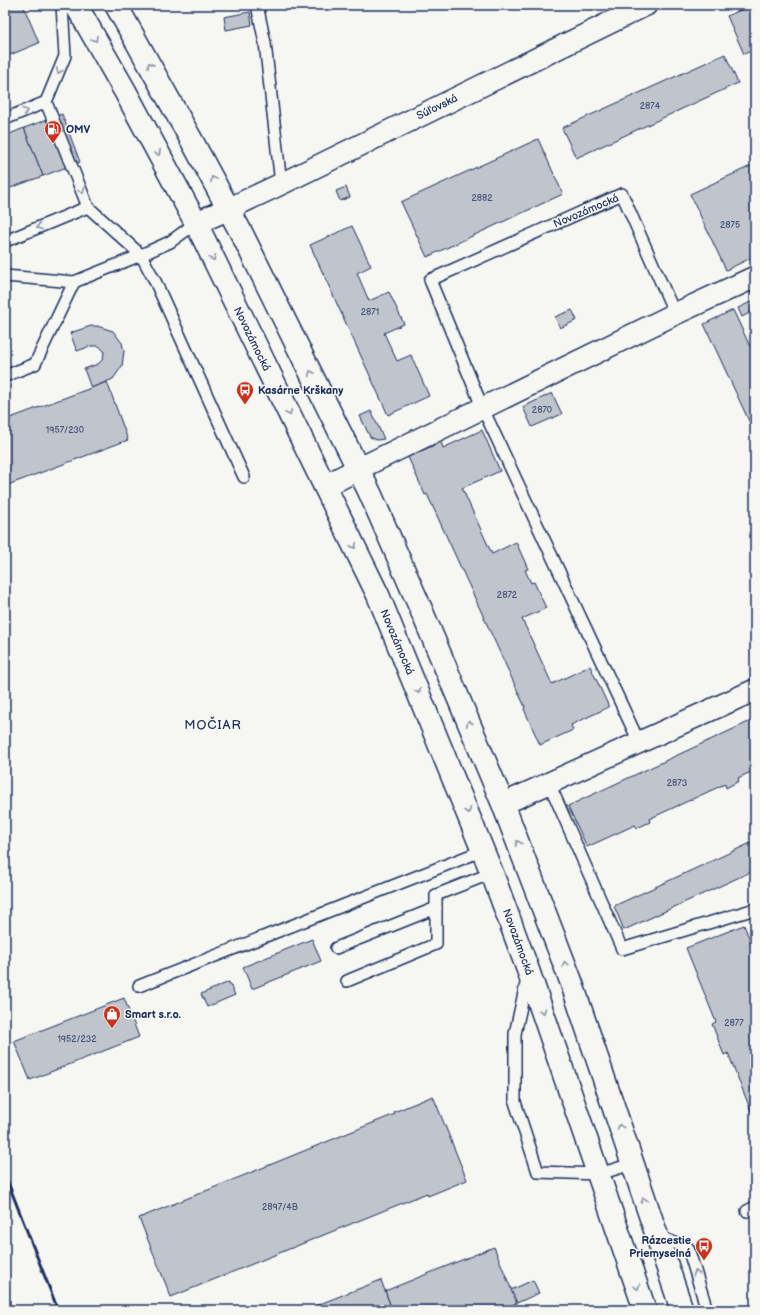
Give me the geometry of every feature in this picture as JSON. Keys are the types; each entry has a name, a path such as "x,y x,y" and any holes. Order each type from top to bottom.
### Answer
{"main road":[{"name":"Novozámocká","path":"76,5 125,91 196,223 378,595 484,850 528,970 645,1310"},
{"path":"116,5 244,238 370,493 417,600 502,804 571,981 682,1310"},
{"path":"196,223 228,208"},
{"path":"325,486 358,469"}],"street":[{"name":"Súľovská","path":"228,208 646,5"},
{"path":"358,469 675,314 755,277"},
{"path":"502,804 755,690"}],"lane":[{"path":"5,120 46,102 65,56 62,5"},
{"path":"257,5 265,43 280,184"},
{"path":"46,102 88,208 140,255 156,281 244,477"},
{"name":"Novozámocká","path":"483,408 430,280 622,194 675,314"},
{"path":"5,240 88,208"},
{"path":"5,276 74,282 170,242 196,223"},
{"path":"5,376 35,364 74,282"},
{"path":"483,408 639,742"},
{"path":"549,783 622,949 755,910"},
{"path":"139,986 484,850"},
{"path":"347,981 436,944 436,895 492,872"},
{"path":"336,948 436,908"},
{"path":"528,970 515,1034 515,1102 538,1172 599,1174 632,1164"},
{"path":"656,1236 688,1248 708,1310"}],"building":[{"path":"5,5 23,5 39,43 5,57"},
{"path":"755,5 755,49 744,54 727,16"},
{"path":"250,12 252,25 226,30 224,17"},
{"path":"725,54 738,83 576,158 562,128"},
{"path":"62,114 80,162 43,176 24,128"},
{"path":"24,128 43,176 5,190 5,136"},
{"path":"538,139 563,194 427,257 401,202"},
{"path":"755,164 755,256 726,270 690,194"},
{"path":"346,187 350,197 340,201 336,191"},
{"path":"352,226 371,266 357,273 369,301 389,292 404,324 384,333 397,361 411,355 429,396 388,415 310,245"},
{"path":"755,300 755,310 742,317 738,308"},
{"path":"572,310 577,320 560,328 555,317"},
{"path":"733,310 755,357 755,434 704,324"},
{"path":"91,326 97,326 113,331 122,343 124,351 122,366 113,379 91,388 84,369 98,364 103,359 104,351 99,346 91,346 77,351 70,333"},
{"path":"107,382 128,440 5,486 5,420"},
{"path":"552,393 562,414 532,427 523,407"},
{"path":"371,411 384,439 377,440 370,437 360,416"},
{"path":"482,430 500,471 462,488 492,554 516,542 528,569 525,570 531,583 534,582 546,608 522,619 552,684 590,666 609,707 571,725 573,730 540,745 524,709 525,707 427,494 425,495 408,457 441,442 443,448"},
{"path":"755,719 755,770 738,778 739,781 726,788 725,784 649,819 650,822 637,828 635,825 587,847 568,806"},
{"path":"755,841 755,870 624,930 614,906"},
{"path":"744,925 755,953 755,1121 728,1053 724,1055 712,1024 716,1022 686,948"},
{"path":"312,939 321,961 252,989 243,967"},
{"path":"229,982 235,995 207,1007 201,994"},
{"path":"124,998 139,1037 30,1080 14,1041"},
{"path":"433,1096 467,1180 428,1196 427,1193 171,1297 139,1218 395,1114 394,1112"},
{"path":"494,1247 517,1303 498,1310 392,1310 385,1291"},
{"path":"755,1247 755,1256 752,1248"},
{"path":"381,1280 392,1310 307,1310 307,1309"},
{"path":"533,1280 539,1293 517,1303 511,1290"}],"railway":[{"path":"5,1175 58,1310"}],"place":[{"name":"OMV","path":"53,144"},
{"name":"Kasárne Krškany","path":"245,405"},
{"name":"Smart s.r.o.","path":"112,1029"},
{"name":"Rázcestie Priemyselná","path":"704,1261"}],"district":[{"name":"MOČIAR","path":"213,725"}]}
